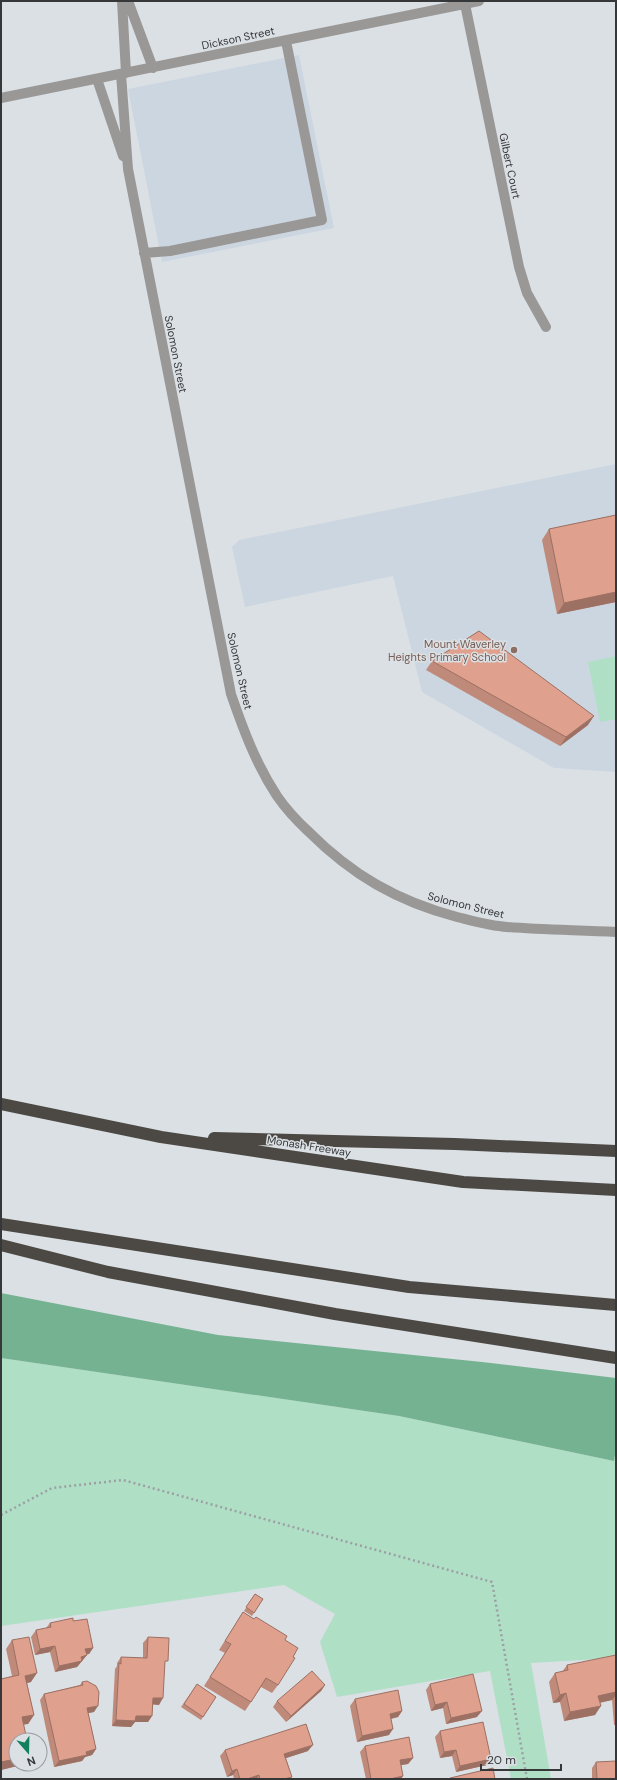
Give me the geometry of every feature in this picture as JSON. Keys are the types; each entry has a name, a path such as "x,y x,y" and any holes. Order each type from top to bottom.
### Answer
{"highway":[{"name":"Monash Freeway","path":"1,1104 161,1137 464,1182 616,1190"},
{"path":"161,1137 455,1144 616,1151"},
{"path":"1,1224 409,1287 616,1304"},
{"path":"1,1245 108,1272 327,1313 616,1358"}],"street":[{"name":"Solomon Street","path":"122,1 123,74 128,169 231,694 243,730 258,765 277,796 295,818 340,861 364,878 399,897 429,909 472,921 506,927 616,932"},
{"path":"128,1 153,68"},
{"name":"Dickson Street","path":"1,98 479,1"},
{"name":"Gilbert Court","path":"465,4 519,267 527,293 546,327"},
{"path":"144,253 170,251 322,220 286,41"},
{"name":"Solomon Street","path":"96,79 128,169"}],"path":[{"path":"1,1515 52,1488 123,1480 492,1582 527,1779"}],"shaded area":[{"path":"299,55 334,228 162,262 128,89"},
{"name":"Mount Waverley Heights Primary School","path":"616,464 616,772 554,768 422,692 393,576 245,607 232,547 239,540"}],"green space":[{"path":"616,656 616,719 600,722 588,662"},
{"path":"1,1293 218,1335 482,1362 616,1378 616,1448 614,1461 399,1416 1,1358"},
{"path":"1,1358 399,1416 614,1461 616,1448 616,1658 531,1663 551,1779 511,1779 490,1671 337,1697 320,1642 335,1614 284,1585 1,1626"}],"building":[{"path":"616,515 616,592 564,603 549,529"},
{"path":"479,631 594,716 566,737 432,661"},
{"path":"255,1594 263,1599 254,1613 246,1607"},
{"path":"243,1612 254,1619 256,1617 287,1636 285,1640 298,1648 293,1657 295,1658 278,1685 266,1678 251,1702 210,1677 231,1644 225,1641"},
{"path":"73,1618 73,1621 87,1619 93,1648 85,1649 87,1655 81,1657 82,1661 59,1666 55,1646 40,1649 36,1630 51,1627 50,1623"},
{"path":"29,1637 37,1673 25,1676 34,1715 22,1717 25,1732 8,1732 8,1761 1,1762 1,1679 19,1675 12,1640"},
{"path":"148,1637 169,1638 168,1661 165,1661 163,1698 153,1698 152,1716 136,1716 135,1721 116,1720 119,1663 121,1664 121,1657 147,1658"},
{"path":"616,1655 616,1692 598,1696 601,1706 570,1712 566,1693 560,1695 555,1673 568,1670 567,1665"},
{"path":"312,1671 325,1685 291,1716 277,1701"},
{"path":"473,1674 482,1711 451,1718 447,1702 435,1705 430,1684"},
{"path":"87,1681 96,1686 99,1692 98,1706 87,1708 96,1749 86,1752 87,1755 59,1761 44,1694 83,1685 82,1682"},
{"path":"197,1684 216,1697 203,1717 184,1704"},
{"path":"398,1690 402,1711 390,1714 393,1729 362,1736 355,1699"},
{"path":"483,1722 491,1759 460,1766 456,1750 444,1752 440,1731"},
{"path":"306,1724 313,1745 284,1754 292,1777 284,1779 260,1779 259,1775 247,1779 240,1779 237,1769 232,1771 225,1750"},
{"path":"409,1737 413,1758 400,1760 403,1776 390,1779 371,1779 365,1746"},
{"path":"616,1761 616,1779 597,1779 596,1762"},
{"path":"493,1768 495,1779 450,1779 450,1778"}],"place":[{"name":"Mount Waverley Heights Primary School","path":"514,650"}]}
